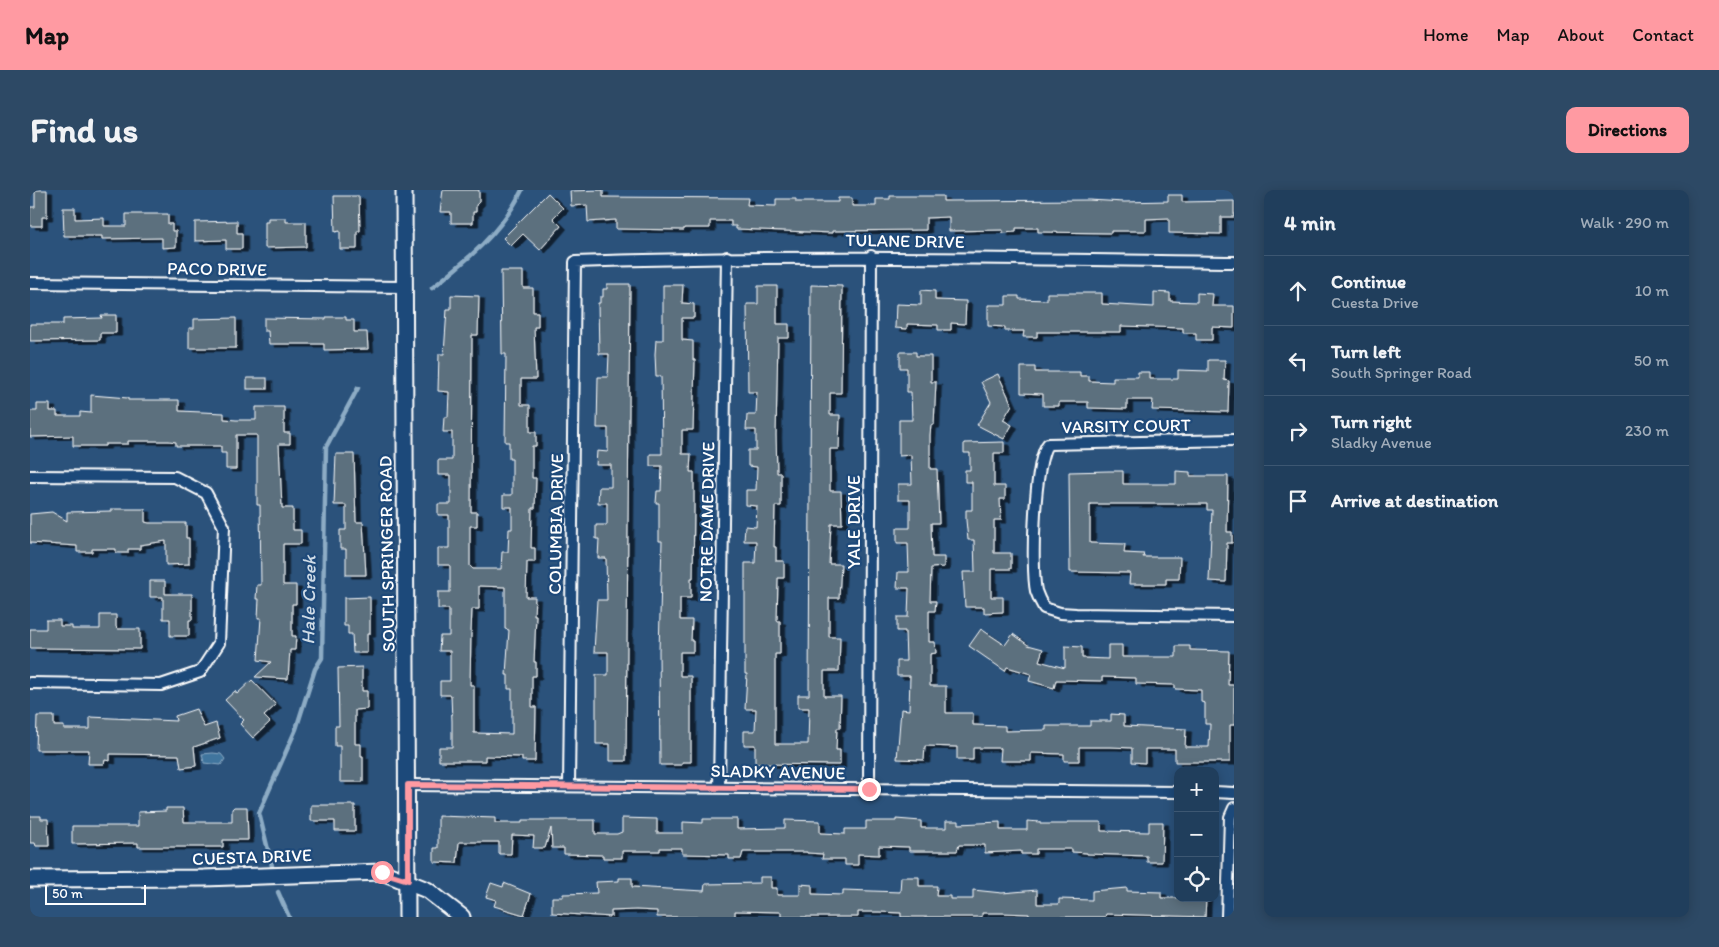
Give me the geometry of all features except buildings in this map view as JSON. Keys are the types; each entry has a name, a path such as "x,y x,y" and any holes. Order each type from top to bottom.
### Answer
{"street":[{"name":"SOUTH SPRINGER ROAD","path":"404,190 408,917"},
{"name":"TULANE DRIVE","path":"575,262 727,257 871,256 1234,262"},
{"name":"YALE DRIVE","path":"869,789 871,256"},
{"name":"NOTRE DAME DRIVE","path":"719,787 727,257"},
{"name":"COLUMBIA DRIVE","path":"569,786 575,262"},
{"name":"PACO DRIVE","path":"30,283 404,287"},
{"name":"VARSITY COURT","path":"1234,440 1048,444 1043,449 1040,460 1035,520 1036,591 1044,608 1060,614 1234,616"},
{"path":"30,476 175,477 206,494 224,527 219,643 200,672 162,685 30,683"},
{"name":"SLADKY AVENUE","path":"408,785 1174,792"},
{"path":"1219,792 1234,792"},
{"path":"1227,917 1230,817 1234,808"},
{"name":"CUESTA DRIVE","path":"30,879 204,878 382,872 408,880 428,890 462,917"}],"water":[{"path":"202,754 221,754 225,759 221,765 204,763"}],"waterway":[{"name":"Hale Creek","path":"432,288 483,244 504,219 522,190"},
{"name":"Hale Creek","path":"272,866 259,813 296,729 315,669 322,658 326,447 358,388"},
{"name":"Hale Creek","path":"278,892 289,917"}],"route":[{"path":"382,872 408,880 408,785 869,789"}]}
